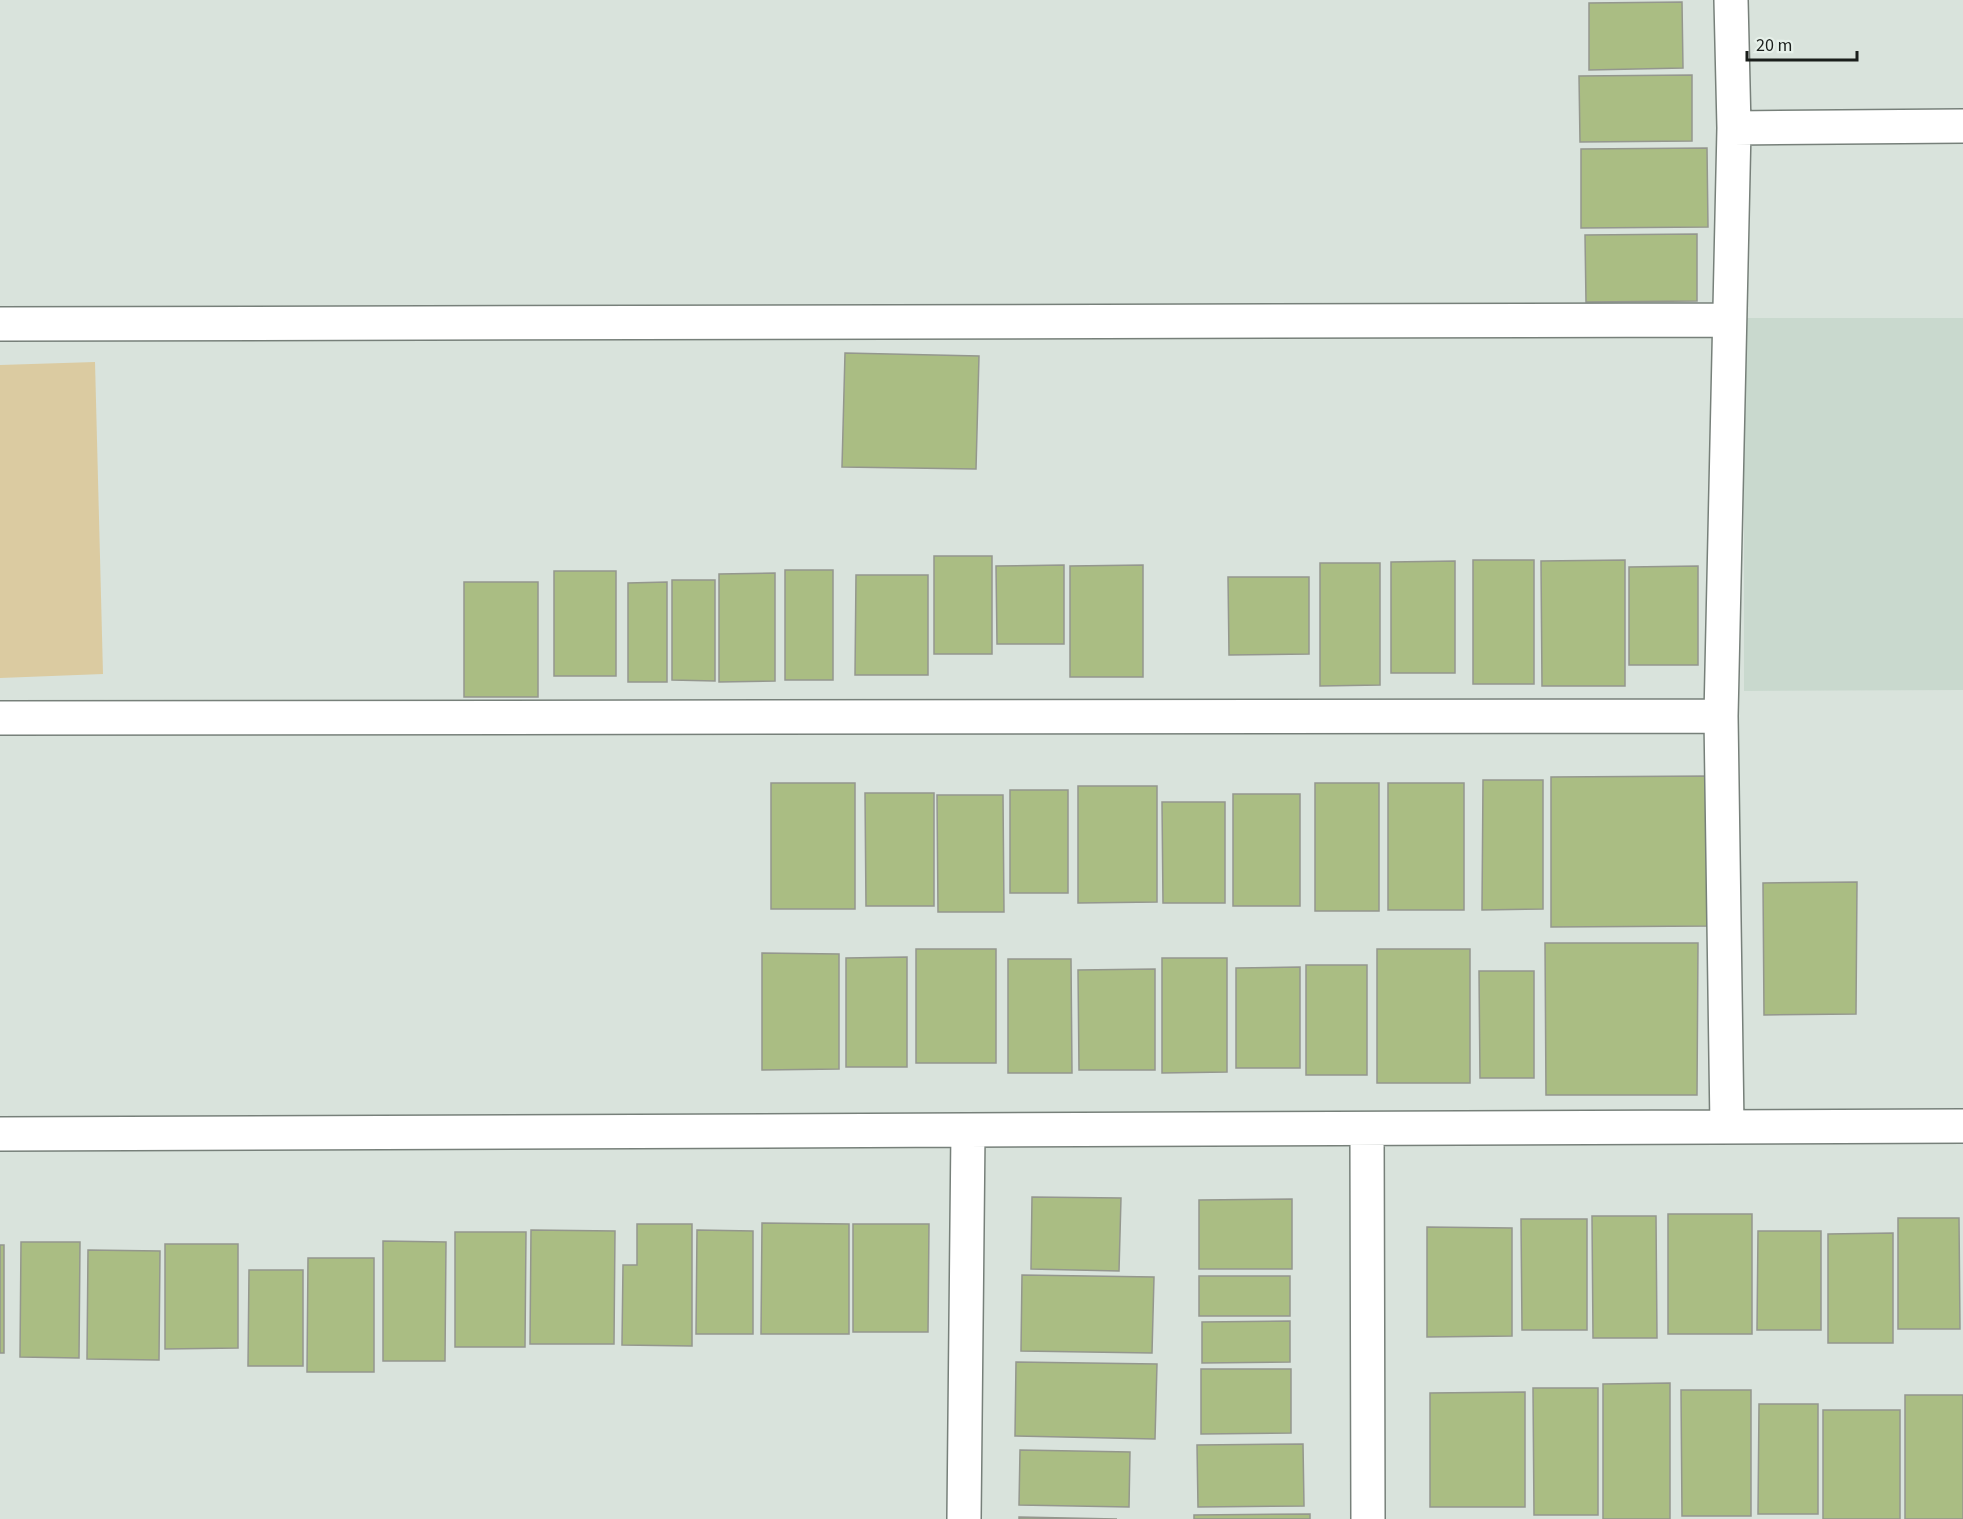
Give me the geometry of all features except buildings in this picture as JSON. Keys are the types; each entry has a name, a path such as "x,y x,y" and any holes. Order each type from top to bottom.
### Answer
{"street":[{"path":"1727,1127 1721,716 1734,128 1731,0"},
{"path":"1734,128 1963,126"},
{"path":"0,324 1729,320"},
{"path":"0,718 1721,716"},
{"path":"0,1134 1963,1126"},
{"path":"1367,1129 1368,1519"},
{"path":"964,1519 968,1131"}],"shaded area":[{"path":"1744,318 1963,318 1963,690 1744,691"},
{"path":"95,362 103,674 0,678 0,365"}]}
